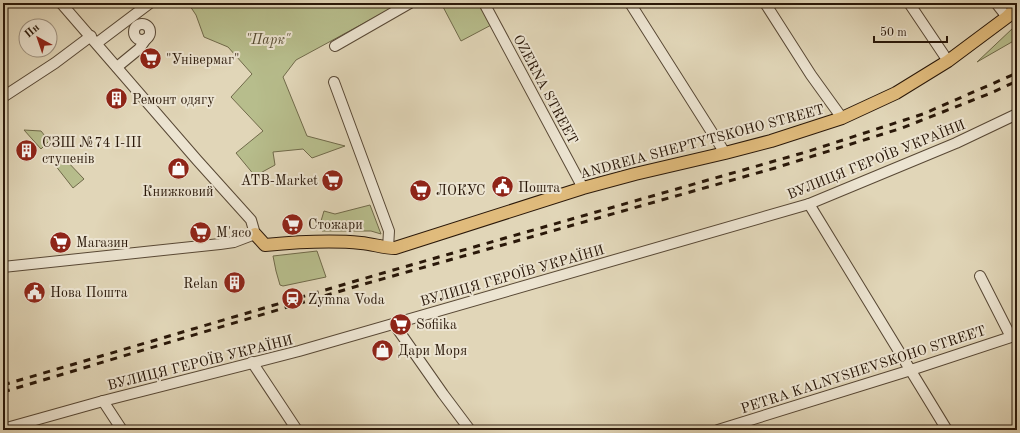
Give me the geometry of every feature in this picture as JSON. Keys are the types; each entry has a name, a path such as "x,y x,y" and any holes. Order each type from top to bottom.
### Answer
{"main road":[{"name":"ANDREIA SHEPTYTSKOHO STREET","path":"255,234 265,245 304,242 362,243 395,248 584,188 771,141 842,118 896,93 948,61 1007,17 1017,7"}],"street":[{"path":"3,267 220,244 234,242 255,234 251,220 61,3"},
{"path":"3,97 150,3"},
{"path":"335,46 410,3"},
{"name":"OZERNA STREET","path":"484,3 584,188"},
{"path":"630,3 725,153"},
{"path":"765,3 811,75 842,118"},
{"path":"909,3 948,61"},
{"path":"996,3 1007,17"},
{"path":"117,67 139,49 146,39"},
{"path":"334,82 389,231 388,248"},
{"name":"ВУЛИЦЯ ГЕРОЇВ УКРАЇНИ","path":"3,429 103,401 299,351 809,204 956,144 1017,114"},
{"path":"809,204 947,430"},
{"path":"980,276 1014,336"},
{"path":"394,324 470,430"},
{"name":"PETRA KALNYSHEVSKOHO STREET","path":"718,430 911,370 1014,336"},
{"path":"252,362 297,430"},
{"path":"103,401 122,430"}],"green space":[{"name":"\"Парк\"","path":"188,3 401,3 296,60 283,77 307,136 345,146 312,158 303,149 273,152 275,165 255,176 236,153 263,131 231,97 252,74 228,47 204,37 196,15"},
{"path":"441,3 484,3 495,23 461,41"},
{"path":"1017,25 1017,39 977,62 1013,28"},
{"path":"24,130 41,131 49,141 41,149"},
{"path":"64,158 84,179 73,188 55,165"},
{"path":"370,205 381,234 371,231 322,231 321,221 324,211 335,214"},
{"path":"317,251 326,277 283,286 280,285 273,256"}],"railway":[{"path":"3,385 376,275 806,152 923,114 1017,73"},
{"path":"3,392 361,285 775,168 902,128 991,93 1017,81"}],"place":[{"name":"\"Універмаг\"","path":"151,59"},
{"name":"Ремонт одягу","path":"116,99"},
{"name":"СЗШ №74 І-ІІІ ступенів","path":"26,150"},
{"name":"Книжковий","path":"178,169"},
{"name":"ATB-Market","path":"333,180"},
{"name":"Пошта","path":"503,187"},
{"name":"ЛОКУС","path":"421,190"},
{"name":"Стожари","path":"293,224"},
{"name":"М'ясо","path":"200,232"},
{"name":"Магазин","path":"61,242"},
{"name":"Relan","path":"234,283"},
{"name":"Нова Пошта","path":"34,292"},
{"name":"Zymna Voda","path":"293,299"},
{"name":"Sofiika","path":"400,324"},
{"name":"Дари Моря","path":"383,350"}]}
